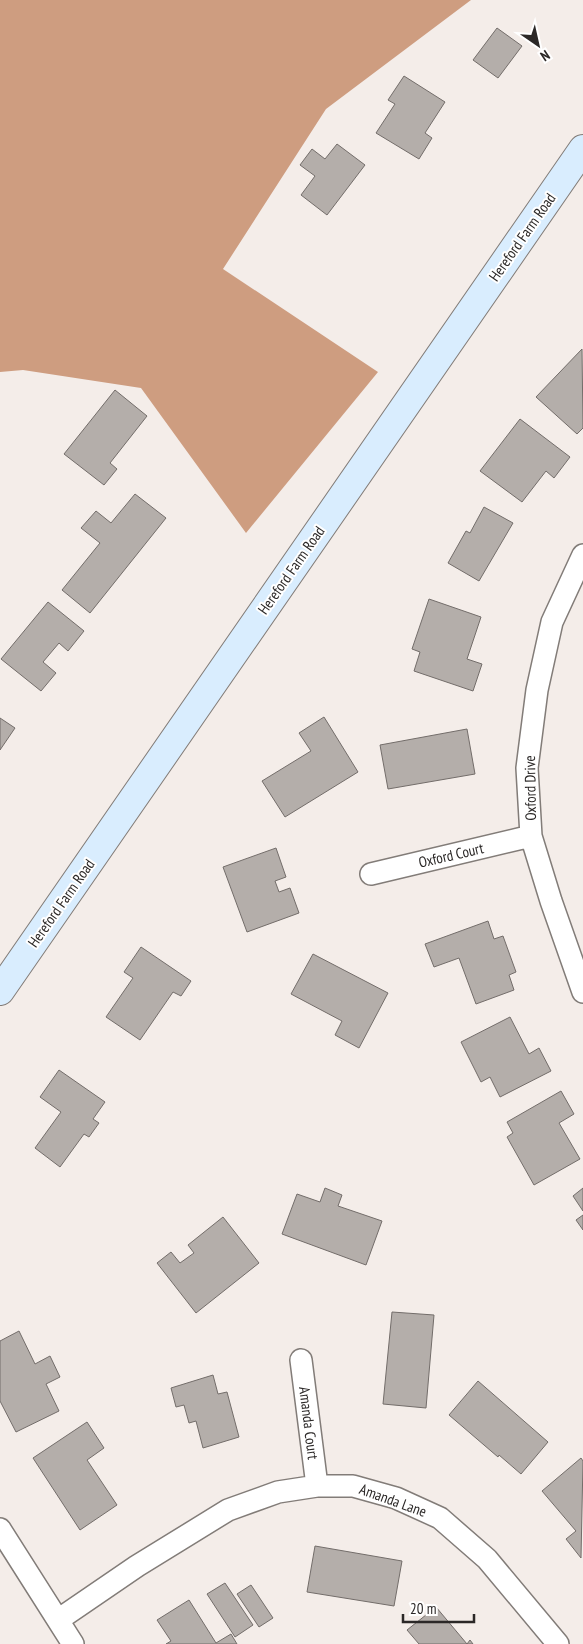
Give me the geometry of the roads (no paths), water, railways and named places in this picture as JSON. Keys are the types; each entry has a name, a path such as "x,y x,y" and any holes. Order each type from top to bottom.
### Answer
{"street":[{"name":"Hereford Farm Road","path":"0,991 583,149"},
{"name":"Oxford Drive","path":"583,555 552,622 537,690 527,768 532,836 551,901 583,992"},
{"name":"Oxford Court","path":"371,874 532,836"},
{"name":"Amanda Court","path":"300,1360 317,1486"},
{"name":"Amanda Lane","path":"58,1620 137,1566 228,1510 278,1492 317,1486 354,1486 396,1498 440,1518 487,1559 558,1644"},
{"path":"0,1528 73,1644"}]}
